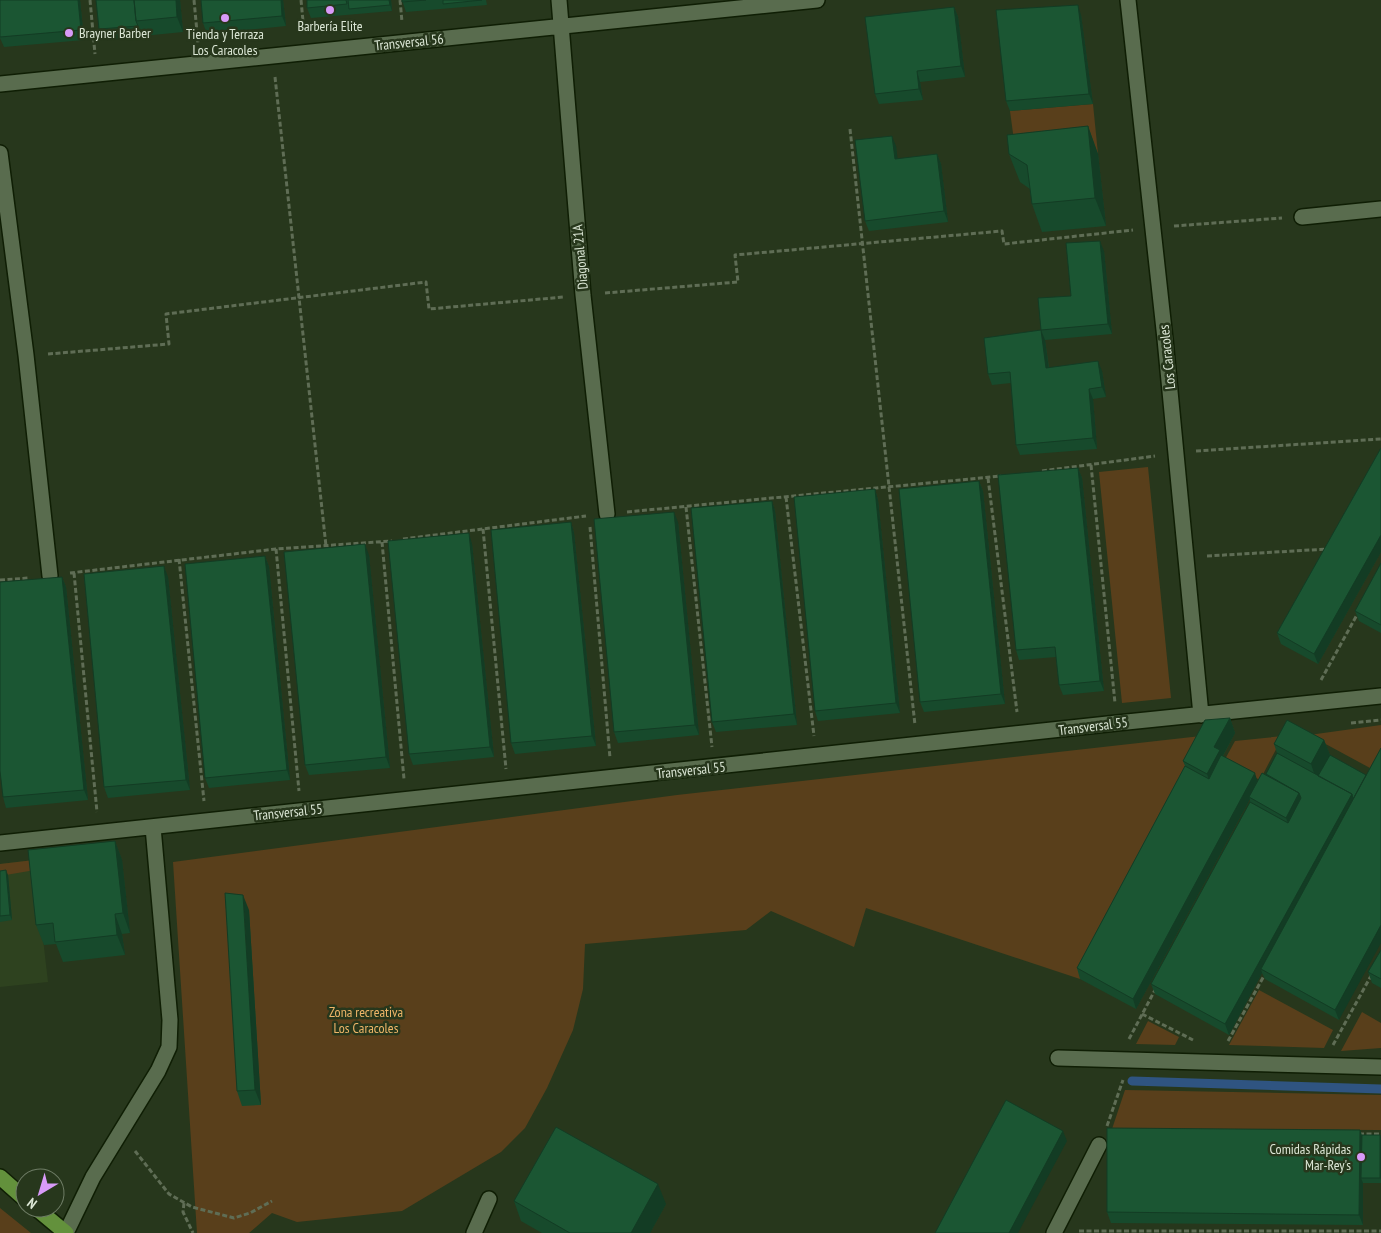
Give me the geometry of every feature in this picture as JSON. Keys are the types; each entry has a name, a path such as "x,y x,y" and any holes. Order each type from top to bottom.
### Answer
{"main road":[{"path":"0,1177 15,1190"},
{"path":"48,1218 66,1233"}],"street":[{"name":"Diagonal 21A","path":"558,0 562,26 583,295 606,514"},
{"name":"Transversal 56","path":"0,84 817,0"},
{"name":"Los Caracoles","path":"1128,0 1154,228 1201,715"},
{"path":"0,153 26,356 50,576"},
{"path":"1302,217 1381,209"},
{"name":"Transversal 55","path":"0,843 918,746 1117,722 1381,696"},
{"path":"66,1233 93,1177 158,1071 169,1047 170,1020 153,827"},
{"path":"1058,1058 1381,1067"},
{"path":"1055,1232 1100,1145"},
{"path":"474,1233 489,1199"}],"path":[{"path":"90,0 97,74"},
{"path":"194,0 200,63"},
{"path":"301,0 307,52"},
{"path":"273,56 326,546"},
{"path":"850,129 918,746"},
{"path":"26,356 169,344 166,314 426,282 429,309 738,282 735,256 863,242 1002,231 1004,244 1154,228 1302,217"},
{"path":"1035,472 1176,453 1381,439"},
{"path":"1091,465 1117,722"},
{"path":"0,580 50,576 179,559 382,542 606,514 1007,476"},
{"path":"988,478 1019,735"},
{"path":"786,497 816,756"},
{"path":"686,507 714,767"},
{"path":"589,516 612,778"},
{"path":"483,529 508,789"},
{"path":"382,542 406,800"},
{"path":"1186,558 1330,549"},
{"path":"276,550 301,811"},
{"path":"179,559 206,821"},
{"path":"74,573 99,832"},
{"path":"1308,704 1363,604"},
{"path":"1332,1047 1377,966"},
{"path":"1226,1045 1268,968"},
{"path":"1128,1041 1156,988"},
{"path":"1142,1014 1195,1041"},
{"path":"1115,1104 1124,1078"},
{"path":"121,1130 143,1164 169,1194 192,1207 234,1218 250,1213 272,1201"},
{"path":"1352,1134 1381,1134"},
{"path":"184,1203 183,1212 193,1233"},
{"path":"1055,1232 1381,1231"}],"shaded area":[{"path":"34,860 48,982 0,987 0,864"}],"green space":[{"path":"1093,104 1098,154 1017,163 1010,111"},
{"path":"1148,467 1171,698 1122,703 1099,472"},
{"path":"1381,725 1381,749 1370,768 1309,735"},
{"name":"Zona recreativa Los Caracoles","path":"1210,735 1080,979 866,908 854,947 771,911 746,930 585,944 583,989 573,1030 547,1088 525,1128 501,1152 402,1211 297,1222 272,1213 249,1233 197,1233 173,862 677,795"},
{"path":"1283,736 1260,780 1224,761 1235,741"},
{"path":"34,860 35,870 0,876 0,864"},
{"path":"1259,990 1333,1030 1324,1048 1229,1045"},
{"path":"1362,1012 1381,1023 1381,1048 1341,1051"},
{"path":"1148,1021 1179,1037 1175,1045 1136,1044"},
{"path":"1125,1090 1381,1095 1381,1130 1112,1129"},
{"path":"0,1208 31,1233 0,1233"}],"building":[{"path":"0,0 78,0 81,30 0,37"},
{"path":"96,0 134,0 138,26 99,29"},
{"path":"134,0 176,0 177,17 136,21"},
{"path":"201,0 281,0 282,16 203,23"},
{"path":"307,0 346,0 347,4 307,8"},
{"path":"348,0 389,0 390,5 349,9"},
{"path":"402,0 426,0 402,2"},
{"path":"443,0 482,0 443,4"},
{"path":"1078,5 1089,94 1006,101 996,10"},
{"path":"954,7 961,66 917,71 919,89 875,94 865,17"},
{"path":"1088,126 1095,198 1032,204 1027,165 1009,154 1007,135"},
{"path":"892,136 895,159 937,154 944,211 865,221 855,140"},
{"path":"1100,241 1108,324 1041,330 1038,298 1071,296 1066,243"},
{"path":"1041,330 1046,368 1098,361 1102,387 1089,389 1093,438 1016,445 1010,372 988,374 984,338"},
{"path":"1381,448 1381,535 1314,654 1277,633"},
{"path":"1078,468 1100,681 1059,685 1055,647 1016,650 998,475"},
{"path":"979,481 1001,694 920,702 899,489"},
{"path":"875,489 896,703 815,711 794,497"},
{"path":"772,501 794,714 712,722 691,508"},
{"path":"674,512 695,725 614,732 594,519"},
{"path":"571,522 592,736 511,743 491,530"},
{"path":"469,533 490,747 409,754 388,541"},
{"path":"365,544 386,757 305,765 284,552"},
{"path":"265,556 287,770 205,778 185,564"},
{"path":"1381,563 1381,625 1355,611"},
{"path":"164,566 186,780 104,787 84,574"},
{"path":"62,577 84,790 3,797 0,771 0,582"},
{"path":"1230,718 1214,747 1220,750 1207,774 1183,761 1205,720"},
{"path":"1287,720 1324,740 1311,764 1274,744"},
{"path":"1381,748 1381,925 1335,1010 1261,969"},
{"path":"1277,753 1352,794 1225,1024 1151,984 1250,802 1288,823 1301,798 1299,793 1266,774"},
{"path":"1221,755 1255,773 1133,999 1077,968 1185,766 1209,779"},
{"path":"1330,755 1366,775 1353,799 1352,794 1318,776"},
{"path":"1262,773 1299,793 1286,818 1249,797"},
{"path":"115,841 123,913 115,914 117,935 55,942 53,923 36,925 28,850"},
{"path":"6,870 10,915 0,916 0,871"},
{"path":"225,893 243,895 255,1090 237,1091"},
{"path":"1381,950 1381,979 1368,972"},
{"path":"1006,1100 1063,1131 1009,1233 935,1233"},
{"path":"556,1127 658,1184 631,1233 570,1233 514,1201"},
{"path":"1107,1128 1360,1130 1359,1215 1107,1212"},
{"path":"1362,1135 1380,1135 1380,1178 1361,1178"}],"waterway":[{"path":"1132,1081 1381,1089"}],"place":[{"name":"Barbería Elite","path":"330,10"},
{"name":"Tienda y Terraza Los Caracoles","path":"225,18"},
{"name":"Brayner Barber","path":"69,33"},
{"name":"Comidas Rápidas Mar-Rey's","path":"1361,1157"}]}
